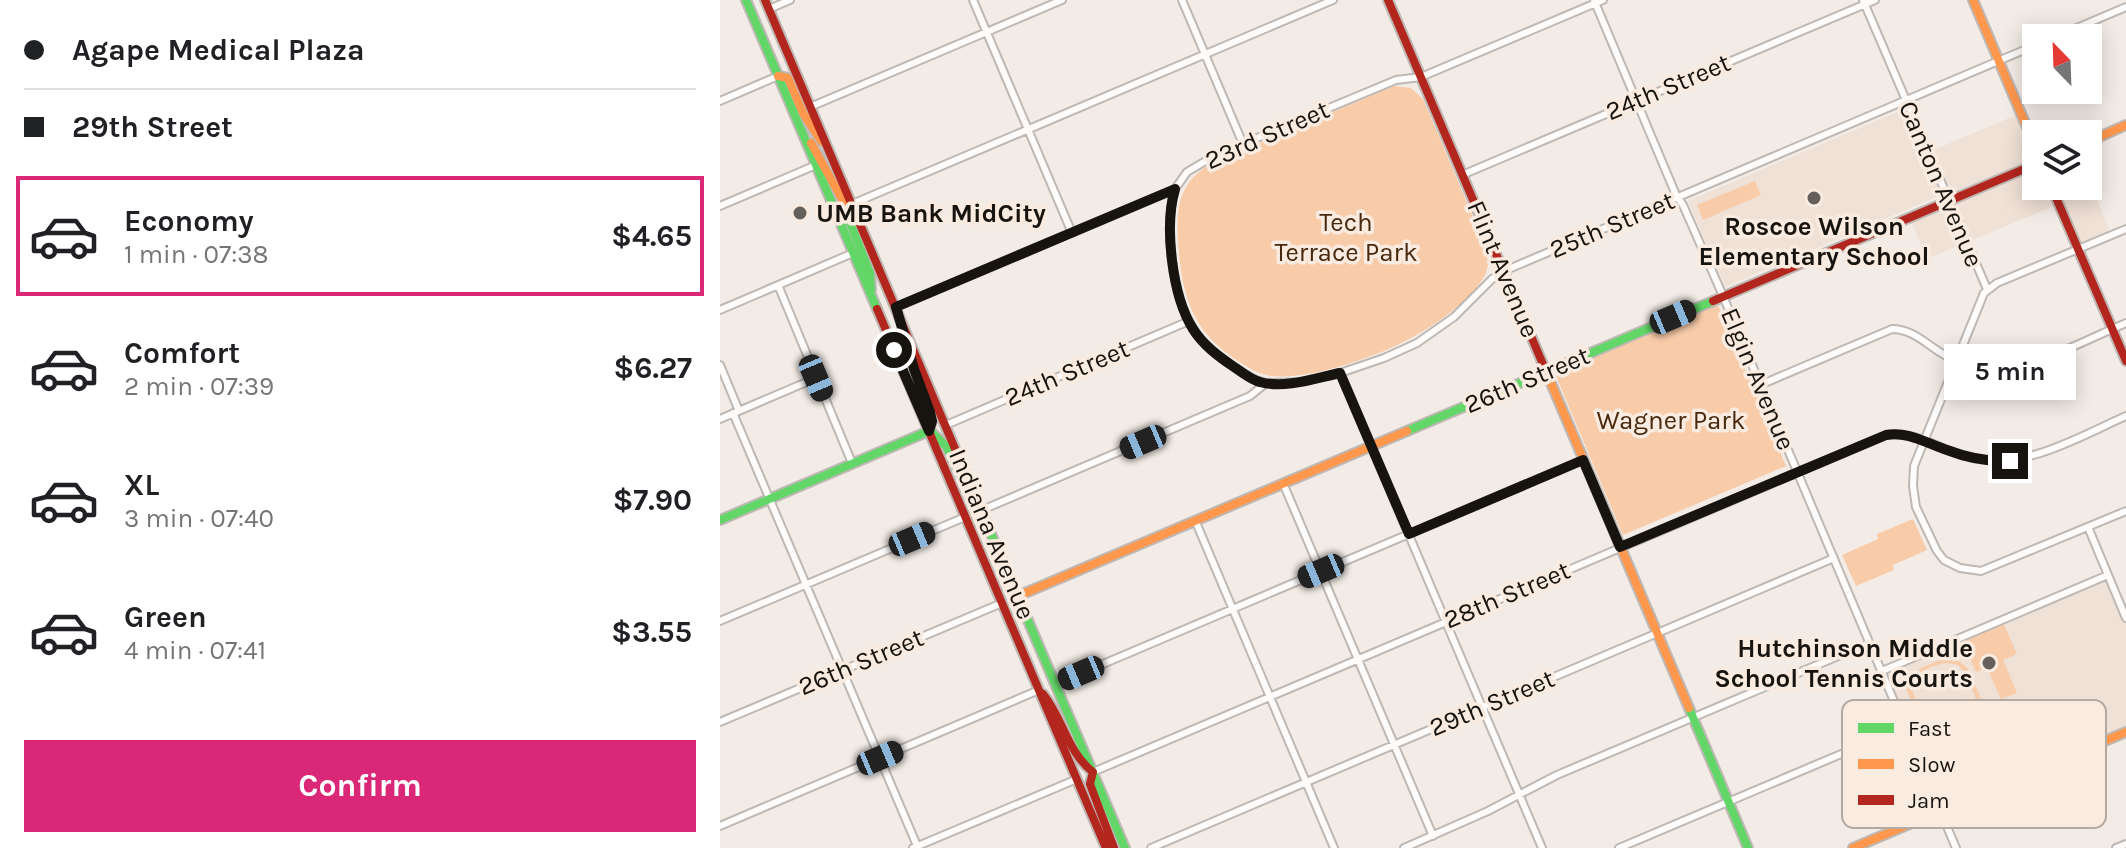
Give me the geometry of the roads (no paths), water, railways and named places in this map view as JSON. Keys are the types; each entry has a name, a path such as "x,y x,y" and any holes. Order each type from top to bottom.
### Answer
{"street":[{"name":"Indiana Avenue","path":"746,0 1106,848"},
{"path":"767,4 790,0"},
{"path":"973,0 1072,233"},
{"path":"810,107 1062,0"},
{"path":"1182,0 1243,144"},
{"path":"871,295 870,273 847,215 852,204 1333,0"},
{"name":"Flint Avenue","path":"1388,0 1748,848"},
{"name":"23rd Street","path":"896,307 1175,189 1196,165 1243,144 1396,80 1421,77 1603,0"},
{"name":"24th Street","path":"1462,175 1864,2 1875,0"},
{"path":"1973,0 2024,120"},
{"name":"Elgin Avenue","path":"1594,2 1723,296 1894,700"},
{"name":"Canton Avenue","path":"1864,2 1987,289 1914,466 1916,507 1937,551 1952,564 1972,571 2003,564 2088,527"},
{"name":"Indiana Avenue","path":"767,4 1125,848"},
{"path":"2086,24 2126,7"},
{"name":"25th Street","path":"982,510 1250,396 1266,383 1301,382 1340,373 1392,355 1435,332 1504,271 2022,51"},
{"path":"720,101 778,76 788,78 803,113 831,154"},
{"path":"799,124 825,164 842,199 852,204"},
{"path":"2102,136 2126,125"},
{"path":"720,206 816,165"},
{"name":"26th Street","path":"1018,596 2022,170"},
{"path":"1175,189 1170,208 1173,261 1189,321 1202,341 1223,359 1249,377 1266,383"},
{"path":"2057,200 2126,361"},
{"path":"1987,289 2126,229"},
{"path":"720,310 853,253"},
{"path":"778,285 852,463"},
{"path":"896,307 930,412 932,421 929,431"},
{"name":"24th Street","path":"946,425 1189,321"},
{"path":"1760,385 1892,329 1909,332 1956,361 1987,367 2017,366 2126,323"},
{"path":"720,365 769,499 916,847 1077,779"},
{"path":"1340,373 1542,848"},
{"path":"720,419 816,378"},
{"path":"1924,441 1973,458 2010,461 2038,454 2126,416"},
{"path":"720,520 929,431 939,436 968,495 982,510"},
{"name":"28th Street","path":"1093,772 1886,435 1898,433 1924,441"},
{"path":"1056,684 1583,460"},
{"path":"1283,483 1433,836"},
{"path":"2126,511 2088,527 2126,618"},
{"path":"720,621 965,517"},
{"path":"1195,520 1334,848"},
{"name":"29th Street","path":"1151,848 1834,558"},
{"path":"1882,671 2108,575"},
{"name":"26th Street","path":"720,722 1002,603"},
{"path":"1404,848 1557,775 1869,643"},
{"path":"720,826 1039,690 1058,714 1084,767 1093,772 1090,784 1114,848"},
{"path":"2106,740 2126,732"},
{"path":"1619,848 1842,754"},
{"path":"1853,848 1900,828"},
{"name":"Elgin Avenue","path":"1947,828 1956,848"},
{"path":"2116,848 2126,844"}],"place":[{"name":"Roscoe Wilson Elementary School","path":"1814,198"},
{"name":"UMB Bank MidCity","path":"800,213"},
{"name":"Hutchinson Middle School Tennis Courts","path":"1989,663"}],"park label":[{"name":"Tech Terrace Park","path":"1346,237"},
{"name":"Wagner Park","path":"1671,420"}]}
